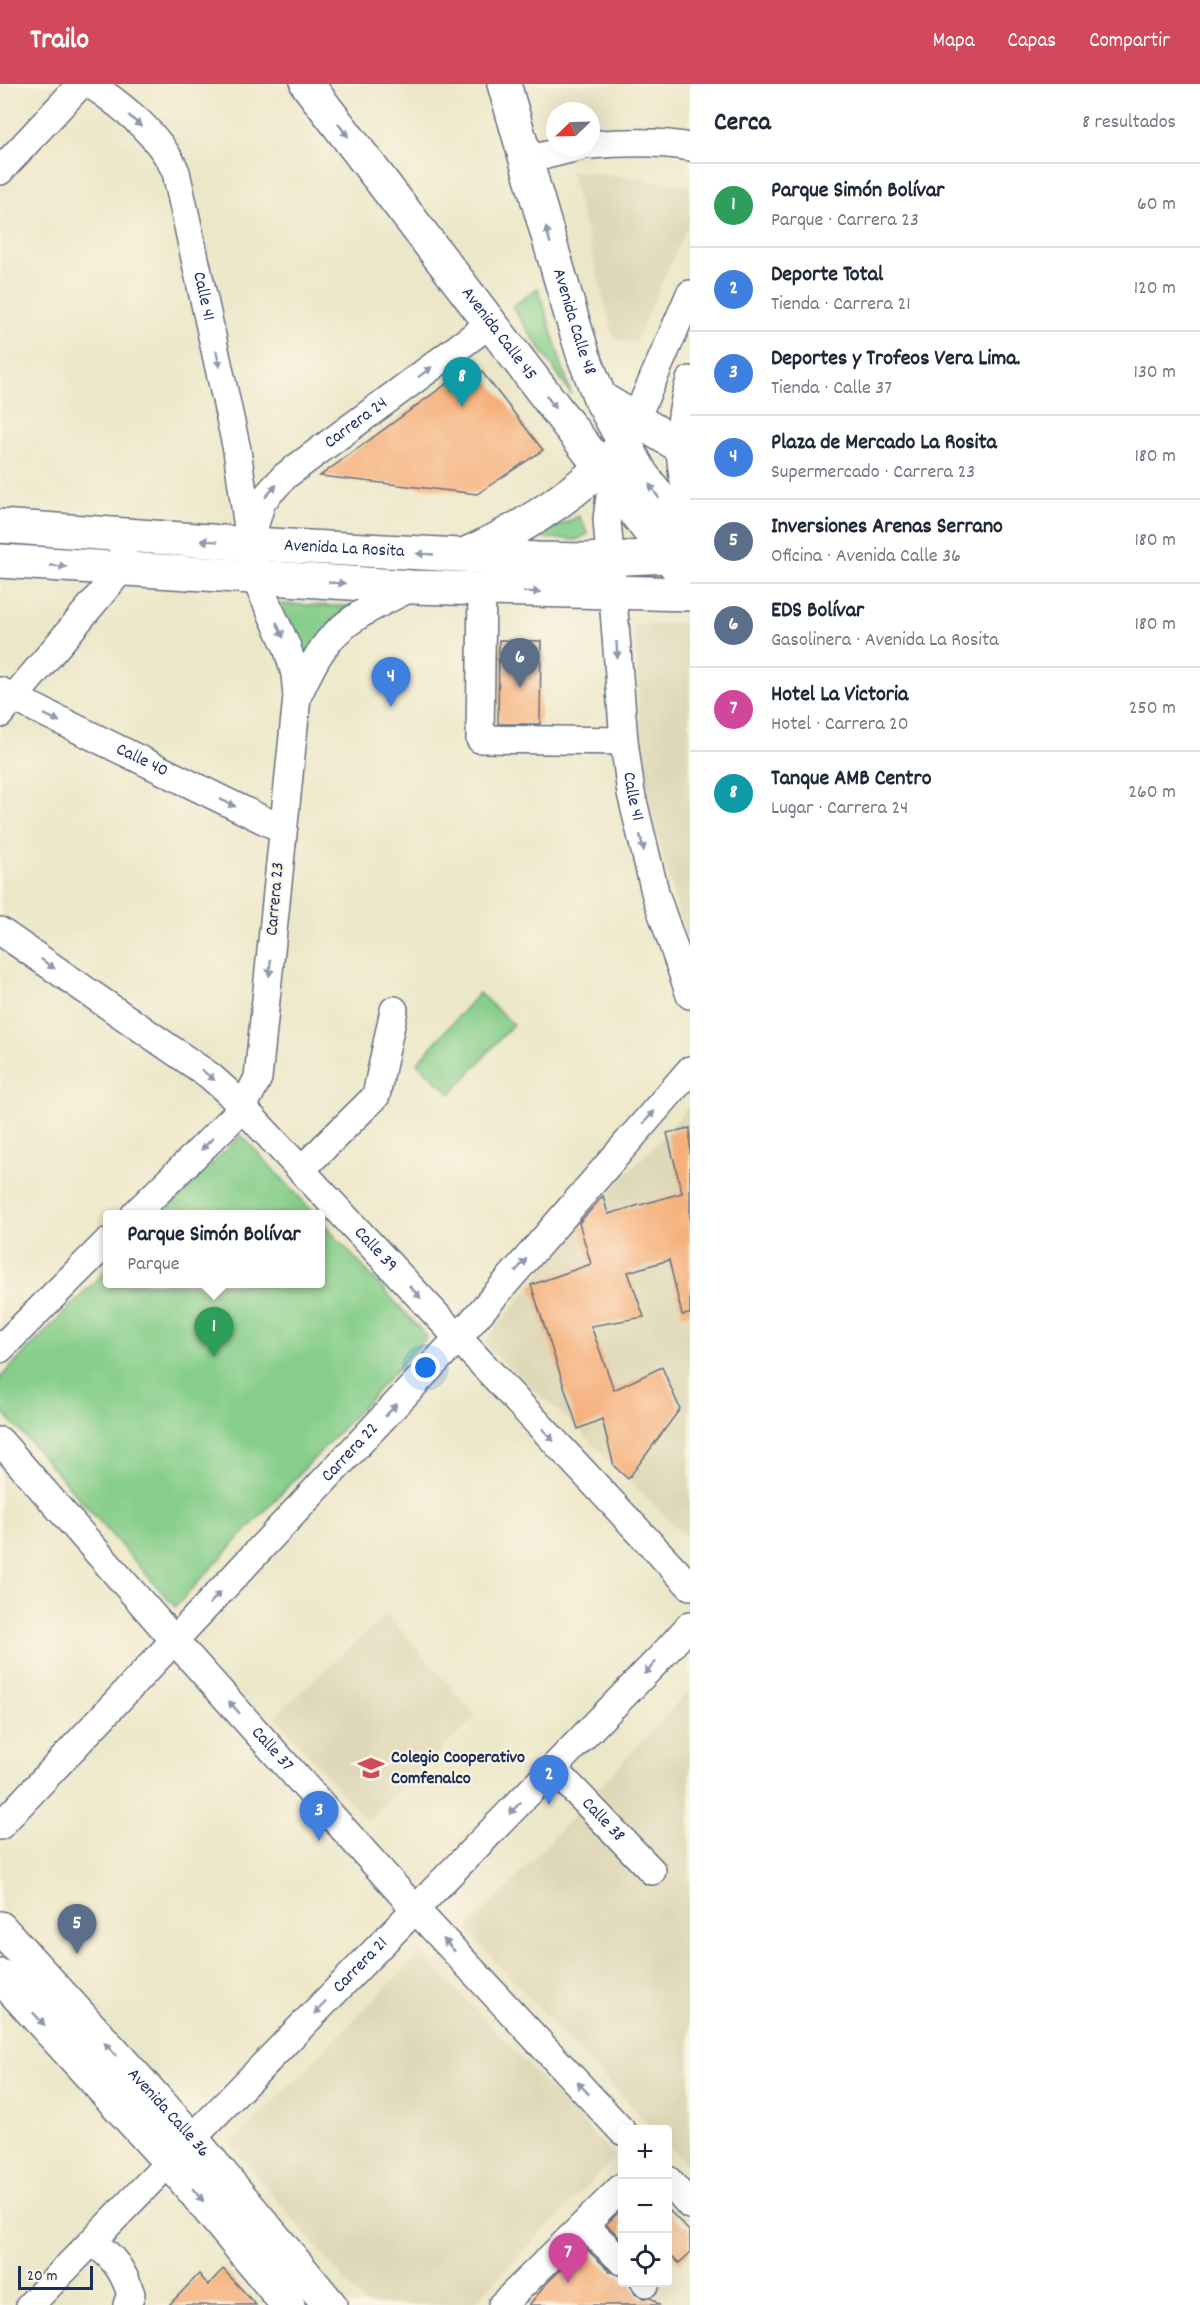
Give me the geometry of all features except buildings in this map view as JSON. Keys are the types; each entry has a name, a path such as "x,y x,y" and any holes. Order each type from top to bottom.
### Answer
{"main road":[{"name":"Avenida Calle 45","path":"307,84 606,475 682,549 690,583"},
{"name":"Avenida Calle 48","path":"504,84 580,346 600,398 630,432 682,549"},
{"path":"462,556 534,520 570,495 606,475 630,432 685,449"},
{"name":"Avenida La Rosita","path":"0,526 251,544 569,560 609,558 682,549"},
{"name":"Avenida La Rosita","path":"0,561 412,587 690,594"},
{"name":"Avenida Calle 36","path":"0,1928 181,2151 288,2305"},
{"name":"Avenida Calle 36","path":"0,1976 181,2151 330,2305"}],"street":[{"path":"0,171 81,84"},
{"name":"Calle 41","path":"90,84 158,141 169,155 176,172 237,450 251,544"},
{"path":"600,144 668,143 690,147"},
{"path":"526,160 546,155"},
{"path":"630,432 690,294"},
{"name":"Carrera 24","path":"251,544 262,501 285,476 491,323"},
{"path":"690,380 680,427 685,449 683,476 690,505"},
{"name":"Calle 41","path":"606,475 609,558 624,741 642,846 665,927 690,995"},
{"path":"4,701 121,570 126,536"},
{"name":"Carrera 23","path":"140,1210 243,1109 258,1078 262,1059 282,829 297,718 297,697 295,674 287,647 255,578 251,544"},
{"path":"297,697 316,658 333,636 353,620 412,587"},
{"path":"482,590 480,739 624,741"},
{"name":"Calle 40","path":"4,701 282,829"},
{"name":"Calle 39","path":"0,931 210,1076 301,1170 690,1586"},
{"path":"301,1170 376,1096 394,1010"},
{"name":"Carrera 22","path":"0,1827 458,1338 690,1070"},
{"path":"0,1349 103,1247"},
{"name":"Calle 37","path":"0,1441 416,1910 618,2127"},
{"name":"Carrera 21","path":"30,2305 416,1910 690,1625"},
{"name":"Calle 38","path":"553,1768 652,1871"},
{"path":"672,2185 690,2205"},
{"path":"502,2305 618,2191"},
{"path":"584,2225 618,2257"},
{"path":"92,2242 107,2252 123,2272 131,2294 127,2305"}],"shaded area":[{"path":"570,170 690,186 690,220 635,343 614,339"},
{"path":"686,622 690,626 690,954 644,786 634,626"},
{"path":"690,1104 690,1541 578,1429 483,1344 531,1285 578,1221 667,1133"},
{"name":"Colegio Cooperativo Comfenalco","path":"387,1614 476,1716 367,1821 274,1716"},
{"path":"690,1689 690,2169 672,2149 672,2125 649,2125 467,1931"},
{"path":"421,1952 615,2157 472,2305 365,2305 231,2145"}],"green space":[{"path":"538,288 571,394 512,307"},
{"path":"579,516 588,534 576,540 536,537"},
{"path":"281,604 359,607 304,661"},
{"path":"479,993 513,1024 451,1094 417,1063"},
{"path":"241,1135 311,1210 166,1210"},
{"path":"325,1225 427,1337 175,1607 0,1408 0,1378 103,1273 103,1288 325,1288"}],"place":[{"name":"Tanque AMB Centro","path":"462,407"},
{"name":"EDS Bolívar","path":"520,688"},
{"name":"Plaza de Mercado La Rosita","path":"391,707"},
{"name":"Parque Simón Bolívar","path":"214,1357"},
{"name":"Colegio Cooperativo Comfenalco","path":"371,1768"},
{"name":"Deporte Total","path":"549,1805"},
{"name":"Deportes y Trofeos Vera Lima.","path":"319,1841"},
{"name":"Inversiones Arenas Serrano","path":"77,1954"},
{"name":"Hotel La Victoria","path":"568,2283"}]}
